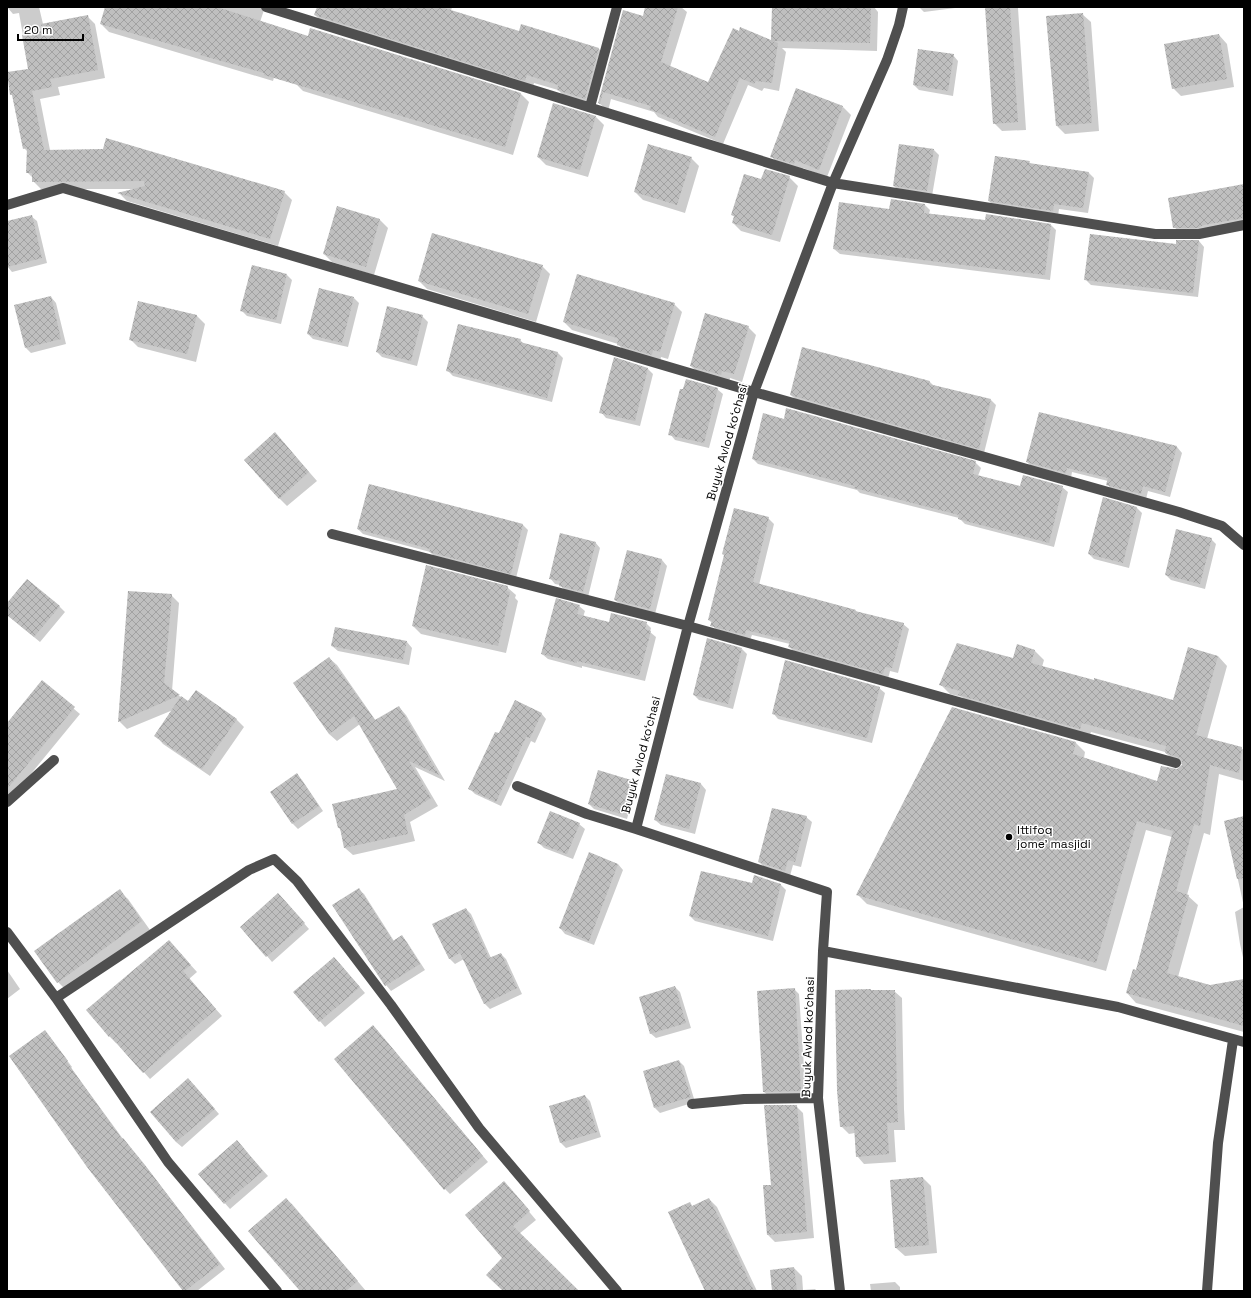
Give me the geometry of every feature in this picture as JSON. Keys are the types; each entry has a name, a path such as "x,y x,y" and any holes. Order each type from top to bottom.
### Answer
{"street":[{"path":"266,7 833,183 1155,234 1199,234 1244,225"},
{"path":"590,107 617,7"},
{"name":"Buyuk Avlod koʻchasi","path":"840,1291 818,1098 823,951 827,892 636,829 688,626 754,392 833,183 887,60 899,25 903,7"},
{"path":"7,205 63,188 754,392 1179,512 1222,526 1244,545"},
{"path":"332,534 688,626 1176,764"},
{"path":"7,802 54,760"},
{"path":"517,786 587,814 636,829"},
{"path":"56,998 249,870 274,859 297,881 391,1005 479,1128 618,1291"},
{"path":"7,932 56,998 168,1162 277,1291"},
{"path":"823,951 1118,1007 1244,1042"},
{"path":"1207,1291 1218,1143 1233,1040"},
{"path":"692,1104 744,1099 818,1098"}],"building":[{"path":"105,7 217,7 308,36 310,28 521,93 505,147 264,75 264,73 200,55 201,53 100,24"},
{"path":"317,7 441,7 519,31 521,24 599,48 585,99 557,90 558,85 527,75 525,81 314,15"},
{"path":"645,7 678,7 661,62 708,82 733,28 739,31 740,27 771,40 772,7 871,7 870,43 773,41 778,43 772,83 756,81 754,84 740,78 715,137 649,109 651,106 603,92 600,104 598,103 623,10 643,16"},
{"path":"985,7 1010,7 1018,122 993,124"},
{"path":"1083,13 1092,123 1056,126 1046,16"},
{"path":"88,15 98,70 50,79 52,87 32,91 44,150 103,149 106,138 285,191 270,239 117,193 145,186 144,181 32,182 32,173 26,173 27,148 23,149 12,95 10,95 7,72 28,69 22,35 42,31 41,24"},
{"path":"1219,34 1227,79 1172,89 1164,44"},
{"path":"918,49 954,54 948,91 913,85"},
{"path":"796,88 843,106 819,170 795,160 794,164 770,157"},
{"path":"553,103 596,116 580,170 537,157"},
{"path":"648,144 692,157 677,205 634,192"},
{"path":"899,144 934,149 927,191 893,186"},
{"path":"995,156 1089,172 1083,208 1054,204 1053,211 988,201"},
{"path":"765,169 790,176 772,235 732,223 734,216 731,215 744,174 761,179"},
{"path":"1244,184 1244,218 1204,225 1198,228 1173,228 1168,198"},
{"path":"891,199 925,204 924,213 985,220 986,214 1051,224 1045,275 833,249 839,202 889,209"},
{"path":"337,206 380,219 366,267 323,254"},
{"path":"32,215 42,258 7,267 7,221"},
{"path":"432,233 543,265 528,314 418,281"},
{"path":"1090,234 1176,244 1176,240 1199,240 1193,293 1084,280"},
{"path":"252,265 287,274 276,320 240,311"},
{"path":"577,274 675,303 660,352 653,350 652,355 617,345 617,338 563,322"},
{"path":"319,288 354,297 342,343 307,334"},
{"path":"51,296 61,339 25,348 14,305"},
{"path":"138,301 197,315 187,354 129,340"},
{"path":"387,306 423,315 411,361 376,352"},
{"path":"705,313 749,326 734,374 722,371 721,375 690,366"},
{"path":"458,324 521,339 520,342 558,352 547,398 446,371"},
{"path":"802,347 930,381 929,384 991,399 979,449 790,395"},
{"path":"614,357 648,368 635,421 599,413"},
{"path":"686,379 718,388 704,443 668,435 680,389 683,389"},
{"path":"786,408 976,461 973,474 1020,486 1023,475 1063,486 1049,543 958,519 959,515 854,488 855,486 752,459 763,413 784,419"},
{"path":"1039,412 1177,446 1165,492 1143,486 1141,494 1106,485 1108,478 1067,468 1066,473 1026,462"},
{"path":"275,432 309,472 279,499 244,460"},
{"path":"369,484 523,524 511,574 429,552 430,549 357,529"},
{"path":"1103,497 1137,507 1123,563 1088,554"},
{"path":"734,508 769,517 753,582 856,610 855,611 904,623 892,668 885,667 883,674 788,647 790,641 746,630 745,635 710,626 712,621 708,620 724,555 722,554"},
{"path":"1176,529 1212,538 1200,584 1165,575"},
{"path":"560,533 596,542 583,592 559,586 560,581 549,579"},
{"path":"627,550 662,559 650,609 614,600"},
{"path":"426,565 508,586 507,591 510,592 498,646 412,626"},
{"path":"27,579 60,606 34,637 7,615 7,603"},
{"path":"128,591 172,594 164,683 180,695 118,722"},
{"path":"556,598 580,605 577,614 609,622 611,613 647,622 645,629 651,631 639,676 541,654"},
{"path":"335,627 407,641 403,660 331,646"},
{"path":"707,638 742,648 728,704 693,695"},
{"name":"Ittifoq jome’ masjidi","path":"957,643 1013,658 1017,644 1035,650 1031,663 1094,680 1094,678 1173,700 1188,647 1218,656 1196,735 1242,747 1239,773 1210,765 1200,826 1194,824 1176,891 1189,895 1167,973 1210,985 1244,979 1244,1026 1126,993 1133,969 1136,970 1173,831 1137,821 1096,963 856,895 952,707 1076,742 1073,754 1157,781 1161,766 1177,769 1182,765 1180,758 1165,753 1166,746 1082,723 1080,729 958,695 960,691 939,685"},
{"path":"329,657 375,720 399,706 439,775 409,761 431,798 404,815 408,834 344,848 340,828 338,828 332,804 397,789 354,716 329,734 293,683"},
{"path":"785,660 880,687 867,738 772,714"},
{"path":"42,680 75,707 7,789 7,723"},
{"path":"196,690 237,719 202,769 154,736 181,696 188,701"},
{"path":"515,700 542,713 530,738 526,737 496,802 468,789 495,732 499,733"},
{"path":"598,770 631,780 621,814 588,804"},
{"path":"297,773 319,806 292,824 270,792"},
{"path":"666,774 701,783 689,829 654,820"},
{"path":"772,808 807,816 795,862 788,860 785,871 758,862"},
{"path":"550,811 580,823 567,854 537,843"},
{"path":"1244,816 1244,878 1237,879 1224,821"},
{"path":"589,852 618,864 589,941 559,928"},
{"path":"701,871 752,883 754,875 781,884 768,936 689,916"},
{"path":"359,888 393,941 402,935 420,964 385,986 332,905"},
{"path":"120,889 142,921 57,983 34,951"},
{"path":"278,893 305,923 266,957 240,927"},
{"path":"466,908 489,958 501,953 517,988 484,1004 460,953 449,959 432,924"},
{"path":"169,940 191,965 183,971 216,1009 143,1073 86,1010"},
{"path":"334,957 360,987 319,1022 293,992"},
{"path":"675,986 686,1023 650,1034 639,997"},
{"path":"795,988 801,1091 763,1092 757,991"},
{"path":"835,990 895,990 898,1122 887,1123 889,1154 856,1157 854,1126 840,1127 837,1090"},
{"path":"373,1025 483,1156 444,1190 334,1059"},
{"path":"45,1030 122,1139 123,1138 145,1165 220,1264 185,1291 183,1291 87,1167 9,1056"},
{"path":"679,1060 691,1097 654,1108 643,1071"},
{"path":"188,1078 215,1109 176,1142 150,1112"},
{"path":"585,1095 597,1132 560,1143 549,1106"},
{"path":"764,1105 797,1105 807,1232 767,1235 763,1185 771,1185"},
{"path":"237,1140 263,1171 224,1204 198,1174"},
{"path":"923,1177 929,1245 895,1248 890,1180"},
{"path":"504,1181 530,1211 513,1226 579,1291 503,1291 486,1275 502,1258 465,1215"},
{"path":"286,1198 358,1281 346,1291 300,1291 248,1231"},
{"path":"709,1198 754,1291 705,1291 668,1212 690,1202 692,1206"},
{"path":"794,1267 797,1291 772,1291 770,1270"}],"place":[{"name":"Ittifoq jome’ masjidi","path":"1009,837"}]}
